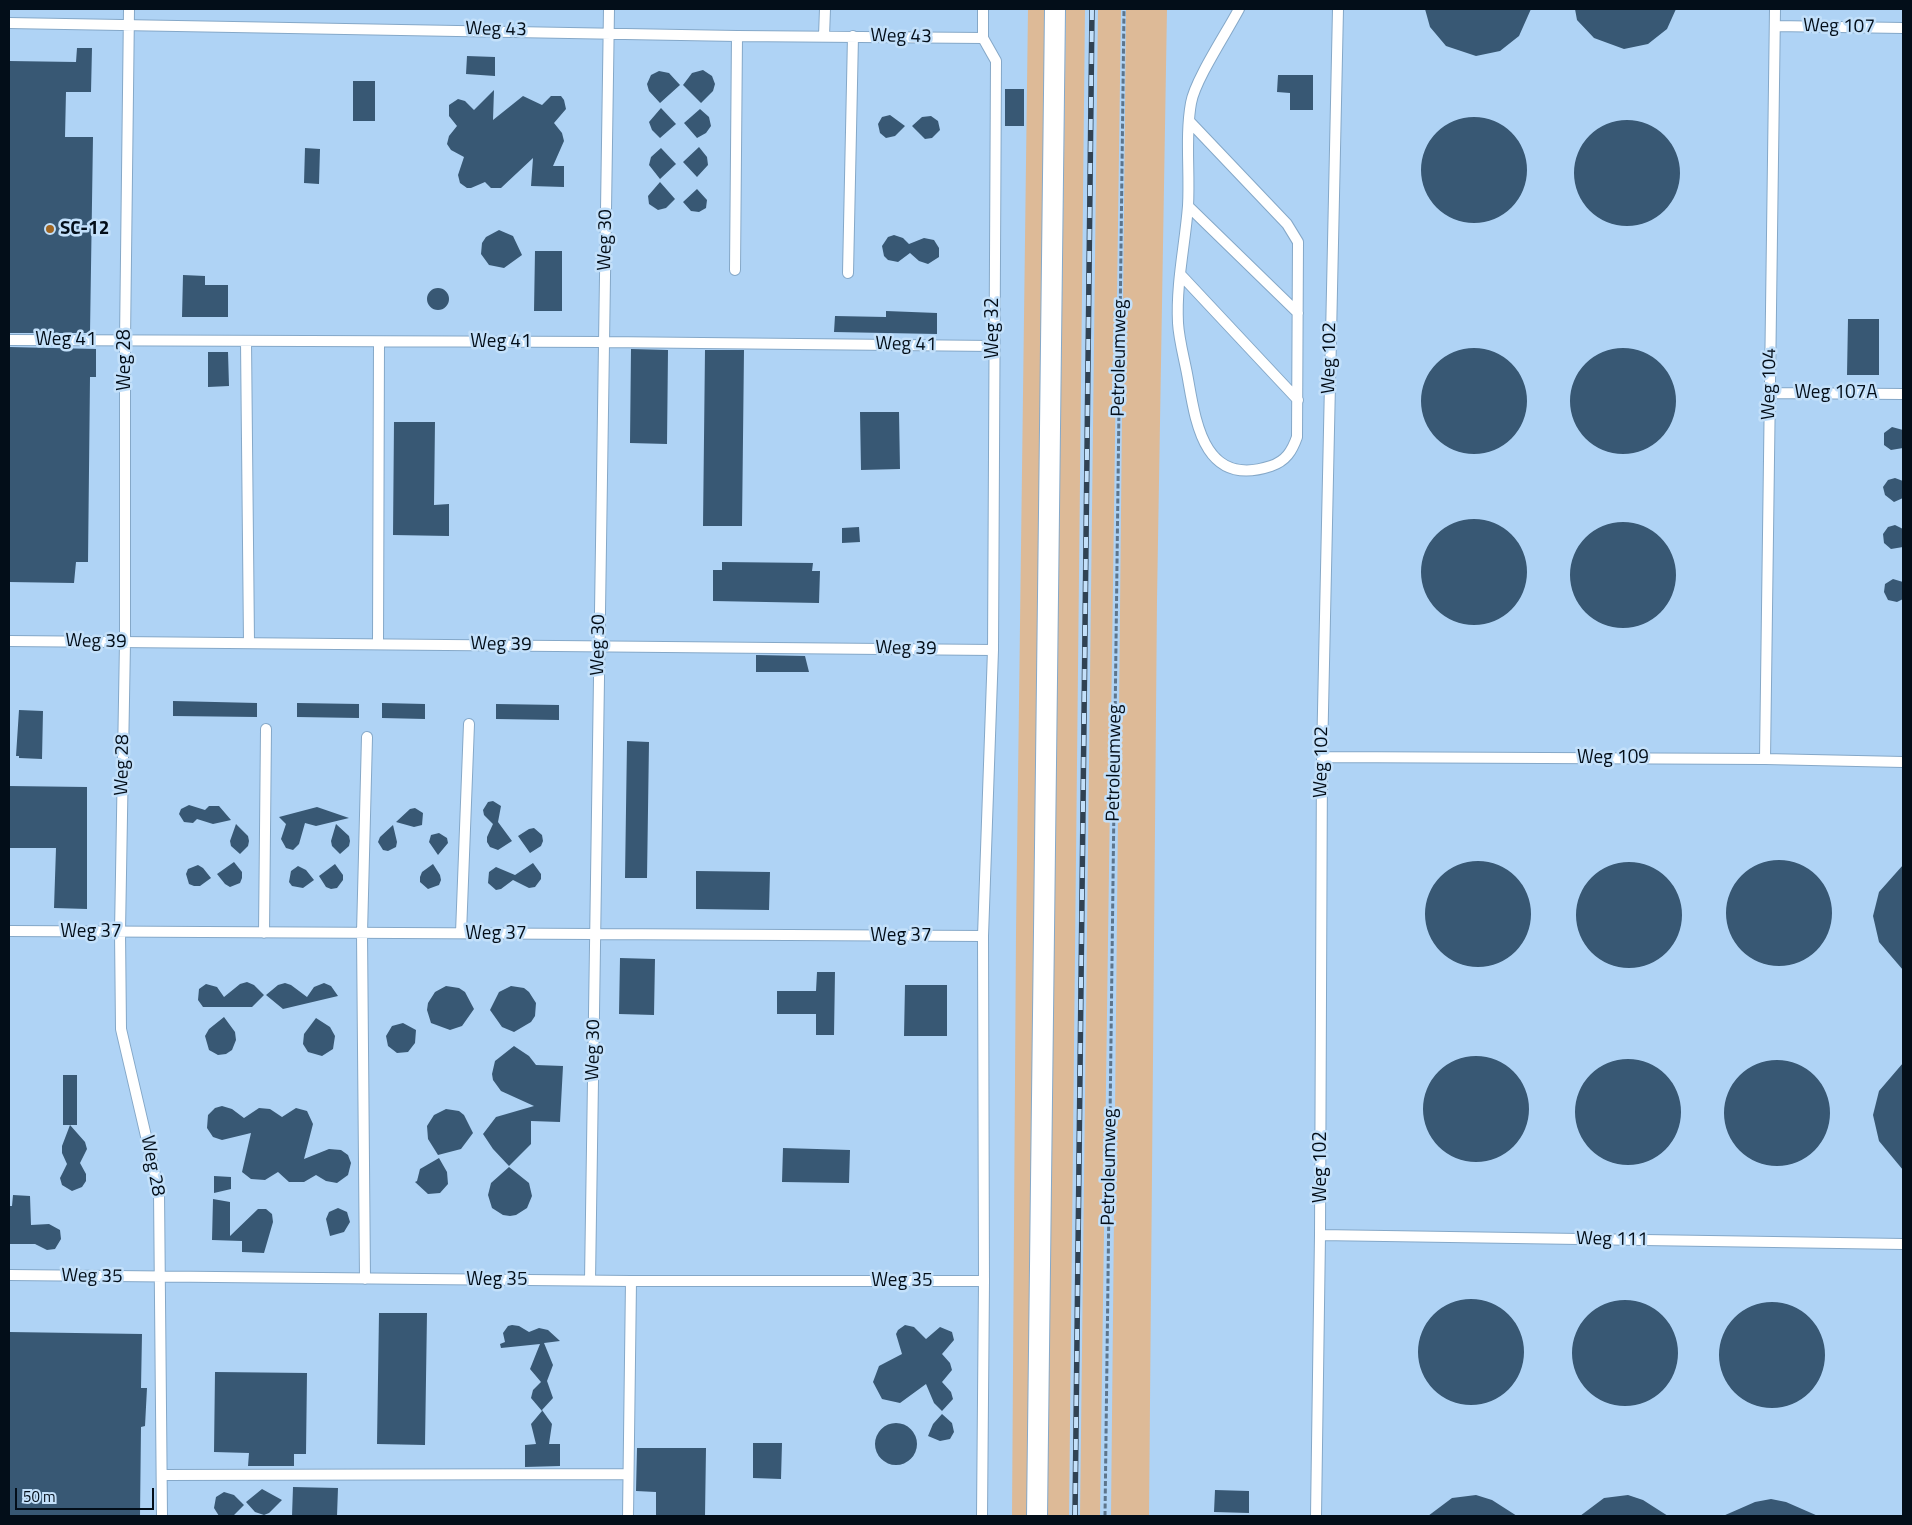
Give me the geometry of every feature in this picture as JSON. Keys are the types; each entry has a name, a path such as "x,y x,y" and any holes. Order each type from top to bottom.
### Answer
{"street":[{"path":"1037,1516 1055,9"}],"lane":[{"name":"Weg 28","path":"129,9 125,340 125,642 120,932 121,1029 159,1192 162,1516"},
{"name":"Weg 30","path":"590,1280 609,9"},
{"path":"824,36 825,9"},
{"name":"Weg 32","path":"982,1516 984,1281 983,936 993,650 993,346 996,61 983,38 983,9"},
{"path":"1190,122 1295,234 1299,252 1297,437 1293,450 1284,459 1274,465 1252,470 1229,466 1212,454 1205,446 1195,420 1178,324 1180,274 1188,206 1190,122 1191,102 1197,86 1239,9"},
{"name":"Weg 102","path":"1316,1516 1320,1235 1322,757 1338,9"},
{"name":"Weg 104","path":"1765,759 1775,9"},
{"name":"Weg 43","path":"9,22 609,32 737,36 983,38"},
{"name":"Weg 107","path":"1774,26 1903,28"},
{"path":"734,270 737,36"},
{"path":"848,273 853,36"},
{"path":"1188,206 1298,313"},
{"path":"1180,274 1298,400"},
{"name":"Weg 41","path":"9,340 604,342 993,346"},
{"path":"246,341 248,643"},
{"path":"378,644 379,342"},
{"name":"Weg 107A","path":"1769,393 1903,394"},
{"name":"Weg 39","path":"9,641 993,650"},
{"path":"461,933 469,724"},
{"path":"264,933 266,729"},
{"path":"365,1279 362,933 367,737"},
{"name":"Weg 109","path":"1322,757 1765,759 1903,762"},
{"name":"Weg 37","path":"9,931 983,936"},
{"name":"Weg 111","path":"1320,1235 1903,1244"},
{"name":"Weg 35","path":"9,1275 161,1278 631,1281 984,1281"},
{"path":"628,1516 631,1281"},
{"path":"162,1475 628,1474"}],"path":[{"name":"Petroleumweg","path":"1105,1516 1124,9"}],"shaded area":[{"path":"1028,9 1046,9 1028,1516 1012,1516 1016,933"},
{"path":"1066,9 1085,9 1069,1516 1046,1516"},
{"path":"1098,9 1121,9 1100,1516 1080,1516"},
{"path":"1126,9 1167,9 1157,599 1149,1516 1111,1516"}],"building":[{"path":"1425,9 1531,9 1519,36 1500,51 1476,56 1446,46 1430,27"},
{"path":"1575,9 1676,9 1667,29 1648,44 1624,49 1594,38 1577,20"},
{"name":"SC-12","path":"77,48 92,48 91,92 66,92 65,137 93,137 90,333 9,333 9,61 76,62"},
{"path":"467,56 495,57 495,76 466,74"},
{"path":"703,70 712,76 715,84 713,91 701,103 683,85 692,73"},
{"path":"659,71 669,73 680,85 660,103 649,91 647,84 651,75"},
{"path":"1278,75 1313,75 1313,110 1290,110 1290,93 1277,92"},
{"path":"353,81 375,81 375,121 353,121"},
{"path":"1005,89 1024,89 1024,126 1005,126"},
{"path":"494,90 493,120 523,96 542,105 551,96 561,96 564,100 566,109 554,123 562,133 564,141 553,166 564,166 564,187 531,186 533,158 501,188 491,188 485,182 467,188 460,183 458,175 464,157 451,150 447,144 449,136 457,126 449,116 449,105 458,99 465,101 474,110"},
{"path":"661,108 676,124 660,138 652,130 649,122"},
{"path":"700,109 709,117 711,126 706,133 697,138 684,123"},
{"path":"890,115 905,126 895,136 886,138 880,133 878,124 882,117"},
{"path":"931,116 938,121 940,130 932,138 925,139 912,126 922,117"},
{"path":"1474,117 1494,121 1511,133 1523,150 1527,170 1523,190 1511,207 1494,219 1474,223 1454,219 1437,207 1425,190 1421,170 1425,150 1437,133 1454,121"},
{"path":"1627,120 1647,124 1664,136 1676,153 1680,173 1676,193 1664,210 1647,222 1627,226 1607,222 1590,210 1578,193 1574,173 1578,153 1590,136 1607,124"},
{"path":"699,147 707,157 708,165 697,177 683,162"},
{"path":"305,148 320,149 319,184 304,183"},
{"path":"661,148 676,164 660,179 649,165 651,157"},
{"path":"660,182 675,199 666,208 658,210 649,204 648,196"},
{"path":"697,189 707,200 706,208 699,212 691,211 683,202"},
{"path":"499,230 513,236 522,255 504,268 489,265 481,254 482,243 486,237"},
{"path":"894,235 903,238 909,244 924,238 934,240 939,248 939,257 928,264 919,261 910,253 898,262 888,260 884,256 882,246 888,237"},
{"path":"535,251 562,251 562,311 534,311"},
{"path":"183,275 205,276 205,285 228,285 228,317 182,317"},
{"path":"438,288 446,291 449,299 446,307 438,310 430,307 427,299 430,291"},
{"path":"886,311 937,313 937,334 834,332 835,316 886,317"},
{"path":"1848,319 1879,319 1879,375 1847,375"},
{"path":"9,347 96,349 96,377 90,377 88,562 76,562 74,583 9,582"},
{"path":"1474,348 1494,352 1511,364 1523,381 1527,401 1523,421 1511,438 1494,450 1474,454 1454,450 1437,438 1425,421 1421,401 1425,381 1437,364 1454,352"},
{"path":"1623,348 1643,352 1660,364 1672,381 1676,401 1672,421 1660,438 1643,450 1623,454 1603,450 1586,438 1574,421 1570,401 1574,381 1586,364 1603,352"},
{"path":"631,349 668,350 667,444 630,443"},
{"path":"705,350 744,350 742,526 703,526"},
{"path":"208,352 228,352 229,386 208,387"},
{"path":"860,412 899,412 900,469 861,470"},
{"path":"394,422 435,422 434,505 449,504 449,536 393,535"},
{"path":"1892,427 1903,430 1903,448 1891,450 1884,445 1884,433"},
{"path":"1895,478 1903,481 1903,498 1894,502 1885,495 1883,487 1888,480"},
{"path":"1474,519 1494,523 1511,535 1523,552 1527,572 1523,592 1511,609 1494,621 1474,625 1454,621 1437,609 1425,592 1421,572 1425,552 1437,535 1454,523"},
{"path":"1623,522 1643,526 1660,538 1672,555 1676,575 1672,595 1660,612 1643,624 1623,628 1603,624 1586,612 1574,595 1570,575 1574,555 1586,538 1603,526"},
{"path":"1895,525 1903,529 1903,547 1891,549 1884,543 1883,534 1888,527"},
{"path":"859,527 860,542 842,543 842,528"},
{"path":"722,562 813,563 812,571 820,571 819,603 713,601 713,570 722,570"},
{"path":"1893,579 1903,582 1903,599 1897,602 1888,600 1884,592 1885,584"},
{"path":"756,655 805,656 809,672 756,672"},
{"path":"173,701 257,703 257,717 173,716"},
{"path":"297,703 359,704 359,718 297,717"},
{"path":"382,703 425,704 425,719 382,718"},
{"path":"496,704 559,705 559,720 496,719"},
{"path":"19,710 43,711 42,759 19,758 19,756 16,756"},
{"path":"627,741 649,742 647,878 625,878"},
{"path":"9,786 87,787 87,909 54,908 56,848 9,848"},
{"path":"493,801 501,806 498,822 512,841 498,850 490,847 487,842 487,837 493,824 484,815 483,810 488,802"},
{"path":"189,805 205,810 209,806 219,806 231,820 213,824 197,819 193,823 184,822 179,814 181,809"},
{"path":"317,807 349,818 316,826 305,823 299,844 293,850 286,848 281,839 286,824 279,817"},
{"path":"415,808 423,813 422,825 414,827 396,822 410,809"},
{"path":"236,824 248,836 249,841 248,846 240,854 231,846 230,841"},
{"path":"336,824 349,836 350,841 349,846 340,854 332,846 331,841"},
{"path":"393,825 397,842 396,847 388,851 383,850 378,842 380,837"},
{"path":"534,828 542,835 543,841 541,846 530,853 518,836"},
{"path":"439,833 447,838 448,843 438,855 429,842 431,835"},
{"path":"1779,860 1799,864 1816,876 1828,893 1832,913 1828,933 1816,950 1799,962 1779,966 1759,962 1742,950 1730,933 1726,913 1730,893 1742,876 1759,864"},
{"path":"1478,861 1498,865 1515,877 1527,894 1531,914 1527,934 1515,951 1498,963 1478,967 1458,963 1441,951 1429,934 1425,914 1429,894 1441,877 1458,865"},
{"path":"234,862 242,872 242,878 240,883 230,887 217,874"},
{"path":"1629,862 1649,866 1666,878 1678,895 1682,915 1678,935 1666,952 1649,964 1629,968 1609,964 1592,952 1580,935 1576,915 1580,895 1592,878 1609,866"},
{"path":"533,863 541,874 541,879 535,887 529,888 513,880 501,889 496,890 488,883 489,872 496,867 515,875"},
{"path":"335,864 343,875 343,880 337,888 331,889 326,887 319,876"},
{"path":"433,864 441,880 439,885 428,889 420,882 420,877 422,872"},
{"path":"198,865 211,878 200,886 194,886 189,884 186,874 188,869"},
{"path":"1903,865 1903,970 1879,942 1873,916 1879,892"},
{"path":"298,866 306,870 314,880 303,888 292,886 289,882 291,871"},
{"path":"696,871 770,872 769,910 696,909"},
{"path":"620,958 655,959 654,1015 619,1014"},
{"path":"817,972 835,972 834,1035 816,1035 816,1014 777,1014 777,991 816,991"},
{"path":"247,982 254,985 264,995 252,1007 203,1007 198,1000 199,989 206,984 217,987 224,997 240,984"},
{"path":"285,983 291,985 307,997 314,987 324,983 331,986 338,996 283,1009 266,995 278,985"},
{"path":"905,985 947,985 947,1036 904,1036"},
{"path":"446,986 459,988 465,992 474,1009 462,1026 450,1030 431,1023 427,1010 428,1003 435,992"},
{"path":"511,986 524,988 536,1003 535,1016 531,1022 514,1032 502,1027 490,1010 499,992"},
{"path":"224,1017 235,1032 236,1040 232,1050 226,1054 218,1055 209,1050 205,1036 209,1029"},
{"path":"316,1018 330,1027 335,1036 333,1049 322,1056 308,1052 303,1044 304,1034"},
{"path":"403,1023 416,1030 415,1043 408,1052 397,1053 388,1046 386,1036 392,1026"},
{"path":"514,1046 529,1056 536,1065 563,1066 560,1122 531,1121 531,1144 509,1166 493,1149 483,1134 496,1117 534,1106 501,1091 493,1080 492,1074 495,1061"},
{"path":"1476,1056 1496,1060 1513,1072 1525,1089 1529,1109 1525,1129 1513,1146 1496,1158 1476,1162 1456,1158 1439,1146 1427,1129 1423,1109 1427,1089 1439,1072 1456,1060"},
{"path":"1628,1059 1648,1063 1665,1075 1677,1092 1681,1112 1677,1132 1665,1149 1648,1161 1628,1165 1608,1161 1591,1149 1579,1132 1575,1112 1579,1092 1591,1075 1608,1063"},
{"path":"1777,1060 1797,1064 1814,1076 1826,1093 1830,1113 1826,1133 1814,1150 1797,1162 1777,1166 1757,1162 1740,1150 1728,1133 1724,1113 1728,1093 1740,1076 1757,1064"},
{"path":"1903,1063 1903,1170 1879,1141 1873,1115 1879,1091"},
{"path":"63,1075 77,1075 77,1125 63,1125"},
{"path":"222,1106 232,1109 244,1118 259,1108 270,1109 282,1117 296,1108 307,1111 313,1124 304,1159 329,1149 341,1150 348,1155 351,1163 348,1175 337,1183 326,1181 316,1175 304,1182 289,1182 278,1172 265,1180 251,1179 242,1172 251,1133 222,1140 213,1137 207,1128 208,1115 215,1108"},
{"path":"446,1109 459,1111 464,1115 473,1133 461,1149 438,1155 428,1139 427,1126 434,1115"},
{"path":"70,1125 85,1142 87,1149 80,1163 86,1174 86,1181 82,1187 72,1191 62,1185 60,1178 67,1164 62,1153 62,1146"},
{"path":"783,1148 850,1150 849,1183 782,1182"},
{"path":"439,1158 447,1172 448,1184 440,1193 428,1194 415,1182 417,1181 420,1169"},
{"path":"509,1167 529,1183 532,1196 527,1208 516,1215 510,1216 503,1215 492,1208 488,1195 491,1183"},
{"path":"214,1176 231,1177 231,1189 214,1193"},
{"path":"13,1195 30,1196 31,1225 49,1224 60,1230 61,1239 55,1249 47,1250 35,1244 9,1244 9,1206 12,1206"},
{"path":"213,1199 230,1202 230,1236 258,1209 266,1209 272,1214 273,1222 264,1253 242,1252 242,1241 212,1240"},
{"path":"338,1208 347,1212 350,1222 344,1232 330,1236 326,1219 329,1212"},
{"path":"1471,1299 1491,1303 1508,1315 1520,1332 1524,1352 1520,1372 1508,1389 1491,1401 1471,1405 1451,1401 1434,1389 1422,1372 1418,1352 1422,1332 1434,1315 1451,1303"},
{"path":"1625,1300 1645,1304 1662,1316 1674,1333 1678,1353 1674,1373 1662,1390 1645,1402 1625,1406 1605,1402 1588,1390 1576,1373 1572,1353 1576,1333 1588,1316 1605,1304"},
{"path":"1772,1302 1792,1306 1809,1318 1821,1335 1825,1355 1821,1375 1809,1392 1792,1404 1772,1408 1752,1404 1735,1392 1723,1375 1719,1355 1723,1335 1735,1318 1752,1306"},
{"path":"379,1313 427,1313 425,1445 377,1444"},
{"path":"905,1325 914,1327 926,1339 940,1327 952,1332 954,1340 942,1354 950,1363 952,1370 942,1382 951,1392 953,1399 942,1411 934,1403 926,1384 900,1403 882,1399 873,1382 879,1366 902,1354 896,1334"},
{"path":"508,1326 519,1326 529,1332 539,1328 548,1330 560,1341 544,1343 553,1365 547,1381 553,1398 542,1410 552,1424 549,1444 560,1444 560,1466 525,1467 525,1445 536,1444 531,1424 542,1411 531,1398 533,1390 541,1382 530,1369 540,1344 501,1348 500,1344 505,1342 503,1333"},
{"path":"9,1332 142,1334 141,1388 147,1388 145,1426 141,1427 140,1516 9,1516"},
{"path":"215,1372 307,1373 306,1454 294,1454 294,1466 248,1466 249,1453 214,1452"},
{"path":"942,1414 952,1423 954,1432 950,1439 940,1441 928,1436 933,1424"},
{"path":"900,1423 908,1426 914,1432 917,1444 914,1456 908,1462 892,1465 884,1462 878,1456 875,1440 878,1432 884,1426"},
{"path":"753,1443 782,1443 781,1479 753,1478"},
{"path":"637,1448 706,1448 705,1516 656,1516 656,1492 636,1491"},
{"path":"293,1487 338,1488 337,1516 292,1516"},
{"path":"262,1489 282,1500 269,1513 264,1515 255,1512 246,1502"},
{"path":"1215,1490 1249,1491 1249,1513 1214,1512"},
{"path":"224,1492 234,1495 244,1505 233,1516 219,1516 214,1508 216,1497"},
{"path":"1476,1495 1492,1500 1517,1516 1428,1516 1452,1498"},
{"path":"1628,1495 1643,1500 1668,1516 1580,1516 1604,1498"},
{"path":"1771,1499 1786,1502 1818,1516 1723,1516 1755,1502"}],"railway":[{"path":"1075,1516 1092,9"}],"place":[{"name":"SC-12","path":"50,229"}]}
